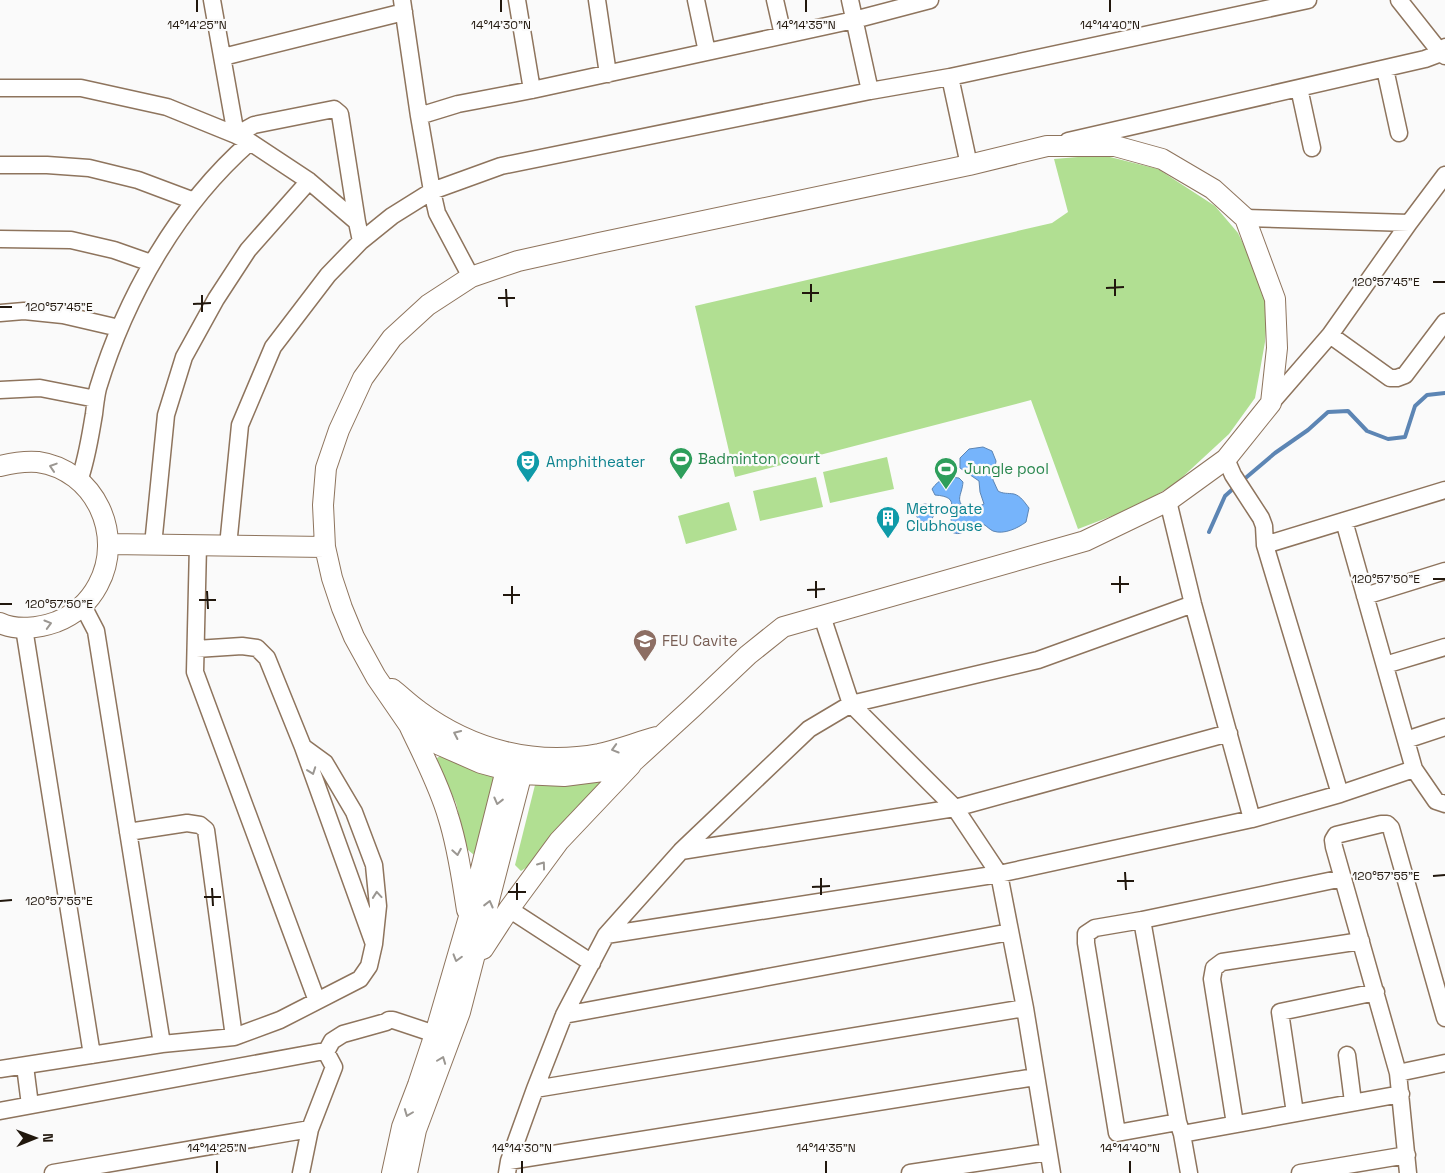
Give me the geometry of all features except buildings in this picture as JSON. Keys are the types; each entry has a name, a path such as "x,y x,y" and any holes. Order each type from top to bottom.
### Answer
{"street":[{"path":"212,0 223,57 243,138"},
{"path":"518,0 532,90"},
{"path":"597,0 608,74"},
{"path":"696,0 707,52"},
{"path":"775,0 783,35"},
{"path":"850,0 870,91"},
{"path":"419,116 458,104 608,74 854,20 929,0"},
{"path":"228,546 240,425 273,347 328,275 361,241 392,216 432,191 500,166 870,91 950,77 1308,0"},
{"path":"469,917 455,842 448,815 438,789 409,725 376,677 354,637 332,578 325,548 323,505 326,468 339,430 363,378 392,338 428,305 471,277 518,261 618,238 969,165 1385,69 1444,52 1398,0"},
{"path":"223,57 403,6 419,116 437,213 471,277"},
{"path":"1385,69 1399,133"},
{"path":"950,77 969,165"},
{"path":"0,88 81,88 167,107 243,138 309,181 357,222"},
{"path":"1299,88 1312,148"},
{"path":"79,481 85,462 98,390 119,328 151,263 194,201 236,155 243,138 254,125 334,109 340,114 361,241"},
{"path":"1047,146 1115,146 1162,159 1213,189 1245,218 1275,299 1277,348 1271,403"},
{"path":"0,165 47,165 89,168 138,180 194,201"},
{"path":"474,963 509,909 559,841 634,761 748,655 783,626 1085,542 1168,501 1229,467 1271,403 1330,335 1409,223 1445,176"},
{"path":"153,544 166,415 184,357 216,299 248,250 309,181"},
{"path":"1245,218 1409,223"},
{"path":"0,238 71,240 114,250 151,263"},
{"path":"0,313 24,311 63,315 119,328"},
{"path":"1330,335 1390,378 1397,378 1405,375 1445,322"},
{"path":"0,390 40,388 96,399"},
{"path":"0,466 15,462 38,462 60,469 79,481 91,494 101,509 107,526 109,544 102,578 94,593 83,606 65,618 45,626 7,627 92,1055"},
{"path":"1229,467 1261,518 1264,526 1264,545 1340,794"},
{"path":"1264,545 1445,490"},
{"path":"1168,501 1193,604 1230,733 1252,819"},
{"path":"1344,521 1414,768 1436,801 1445,804"},
{"path":"109,544 325,548"},
{"path":"198,546 195,672 317,1001"},
{"path":"1365,596 1445,571"},
{"path":"1035,1077 508,1167 535,1089 564,1015 606,935 681,852 809,729 851,704 1038,660 1193,604"},
{"path":"83,606 96,631 162,1044"},
{"path":"822,616 851,704 955,808 998,874 1025,1008 1052,1173"},
{"path":"196,649 242,646 257,648 267,658 303,747 374,944"},
{"path":"1384,665 1445,646"},
{"path":"376,677 419,711 452,732 516,764 564,776 611,770 634,761"},
{"path":"409,725 440,745 481,763 516,764 594,755 662,735"},
{"path":"1406,740 1445,727"},
{"path":"681,852 955,808 1230,733"},
{"path":"0,1070 162,1044 234,1037 280,1020 360,979 369,966 374,944 378,906 374,865 354,812 325,763 303,747"},
{"path":"392,1173 402,1127 435,1034 516,764"},
{"path":"407,1173 416,1130 460,1012 474,963 516,764"},
{"path":"606,935 998,874 1252,819 1340,794 1414,768"},
{"path":"128,832 186,823 200,825 206,830 234,1037"},
{"path":"1408,1173 1398,1073 1333,840 1336,835 1381,824 1387,824 1391,828 1445,1018"},
{"path":"1343,878 1142,920 1094,928 1086,934 1117,1133 1235,1124 1400,1094"},
{"path":"509,909 592,963"},
{"path":"1142,920 1189,1173"},
{"path":"564,1015 1010,932"},
{"path":"1235,1124 1212,979 1214,968 1222,962 1361,941"},
{"path":"1295,1113 1280,1012 1376,992"},
{"path":"535,1089 1025,1008"},
{"path":"326,1052 332,1041 343,1034 388,1020 435,1034"},
{"path":"0,1111 326,1052"},
{"path":"301,1173 310,1129 334,1067 326,1052"},
{"path":"1347,1055 1353,1102"},
{"path":"1398,1073 1445,1063"},
{"path":"25,1066 30,1105"},
{"path":"53,1173 310,1129"},
{"path":"910,1173 1048,1152"},
{"path":"1300,1173 1407,1155"}],"green space":[{"path":"1102,155 1158,169 1215,206 1238,233 1268,300 1265,342 1255,398 1229,434 1176,483 1138,506 1078,529 1031,400 735,477 695,306 1052,223 1068,212 1054,159"},
{"path":"887,457 894,489 830,503 823,472"},
{"path":"816,477 823,507 760,521 753,491"},
{"path":"729,502 737,530 686,544 678,516"},
{"path":"445,753 501,779 482,853 474,855 467,849 456,803 438,767 437,758"},
{"path":"597,778 598,788 530,865 521,871 515,865 536,781"}],"water":[{"name":"Jungle pool","path":"983,447 992,451 996,461 993,480 998,491 1016,495 1029,508 1026,522 1015,529 997,532 983,524 976,523 961,533 953,533 948,530 952,523 951,501 943,496 935,495 932,489 944,479 951,477 959,478 963,482 960,498 961,504 969,511 984,504 979,481 960,468 960,458 969,449"},
{"path":"925,504 931,507 934,513 931,519 925,522 919,519 916,513 919,507"}],"waterway":[{"path":"1242,481 1275,453 1308,430 1328,412 1348,411 1367,431 1388,439 1405,437 1415,406 1427,395 1445,393"},
{"path":"1209,532 1225,496 1235,487"}],"place":[{"name":"Badminton court","path":"681,480"},
{"name":"Amphitheater","path":"528,483"},
{"name":"Jungle pool","path":"946,490"},
{"name":"Metrogate Clubhouse","path":"888,539"},
{"name":"FEU Cavite","path":"645,662"}]}
